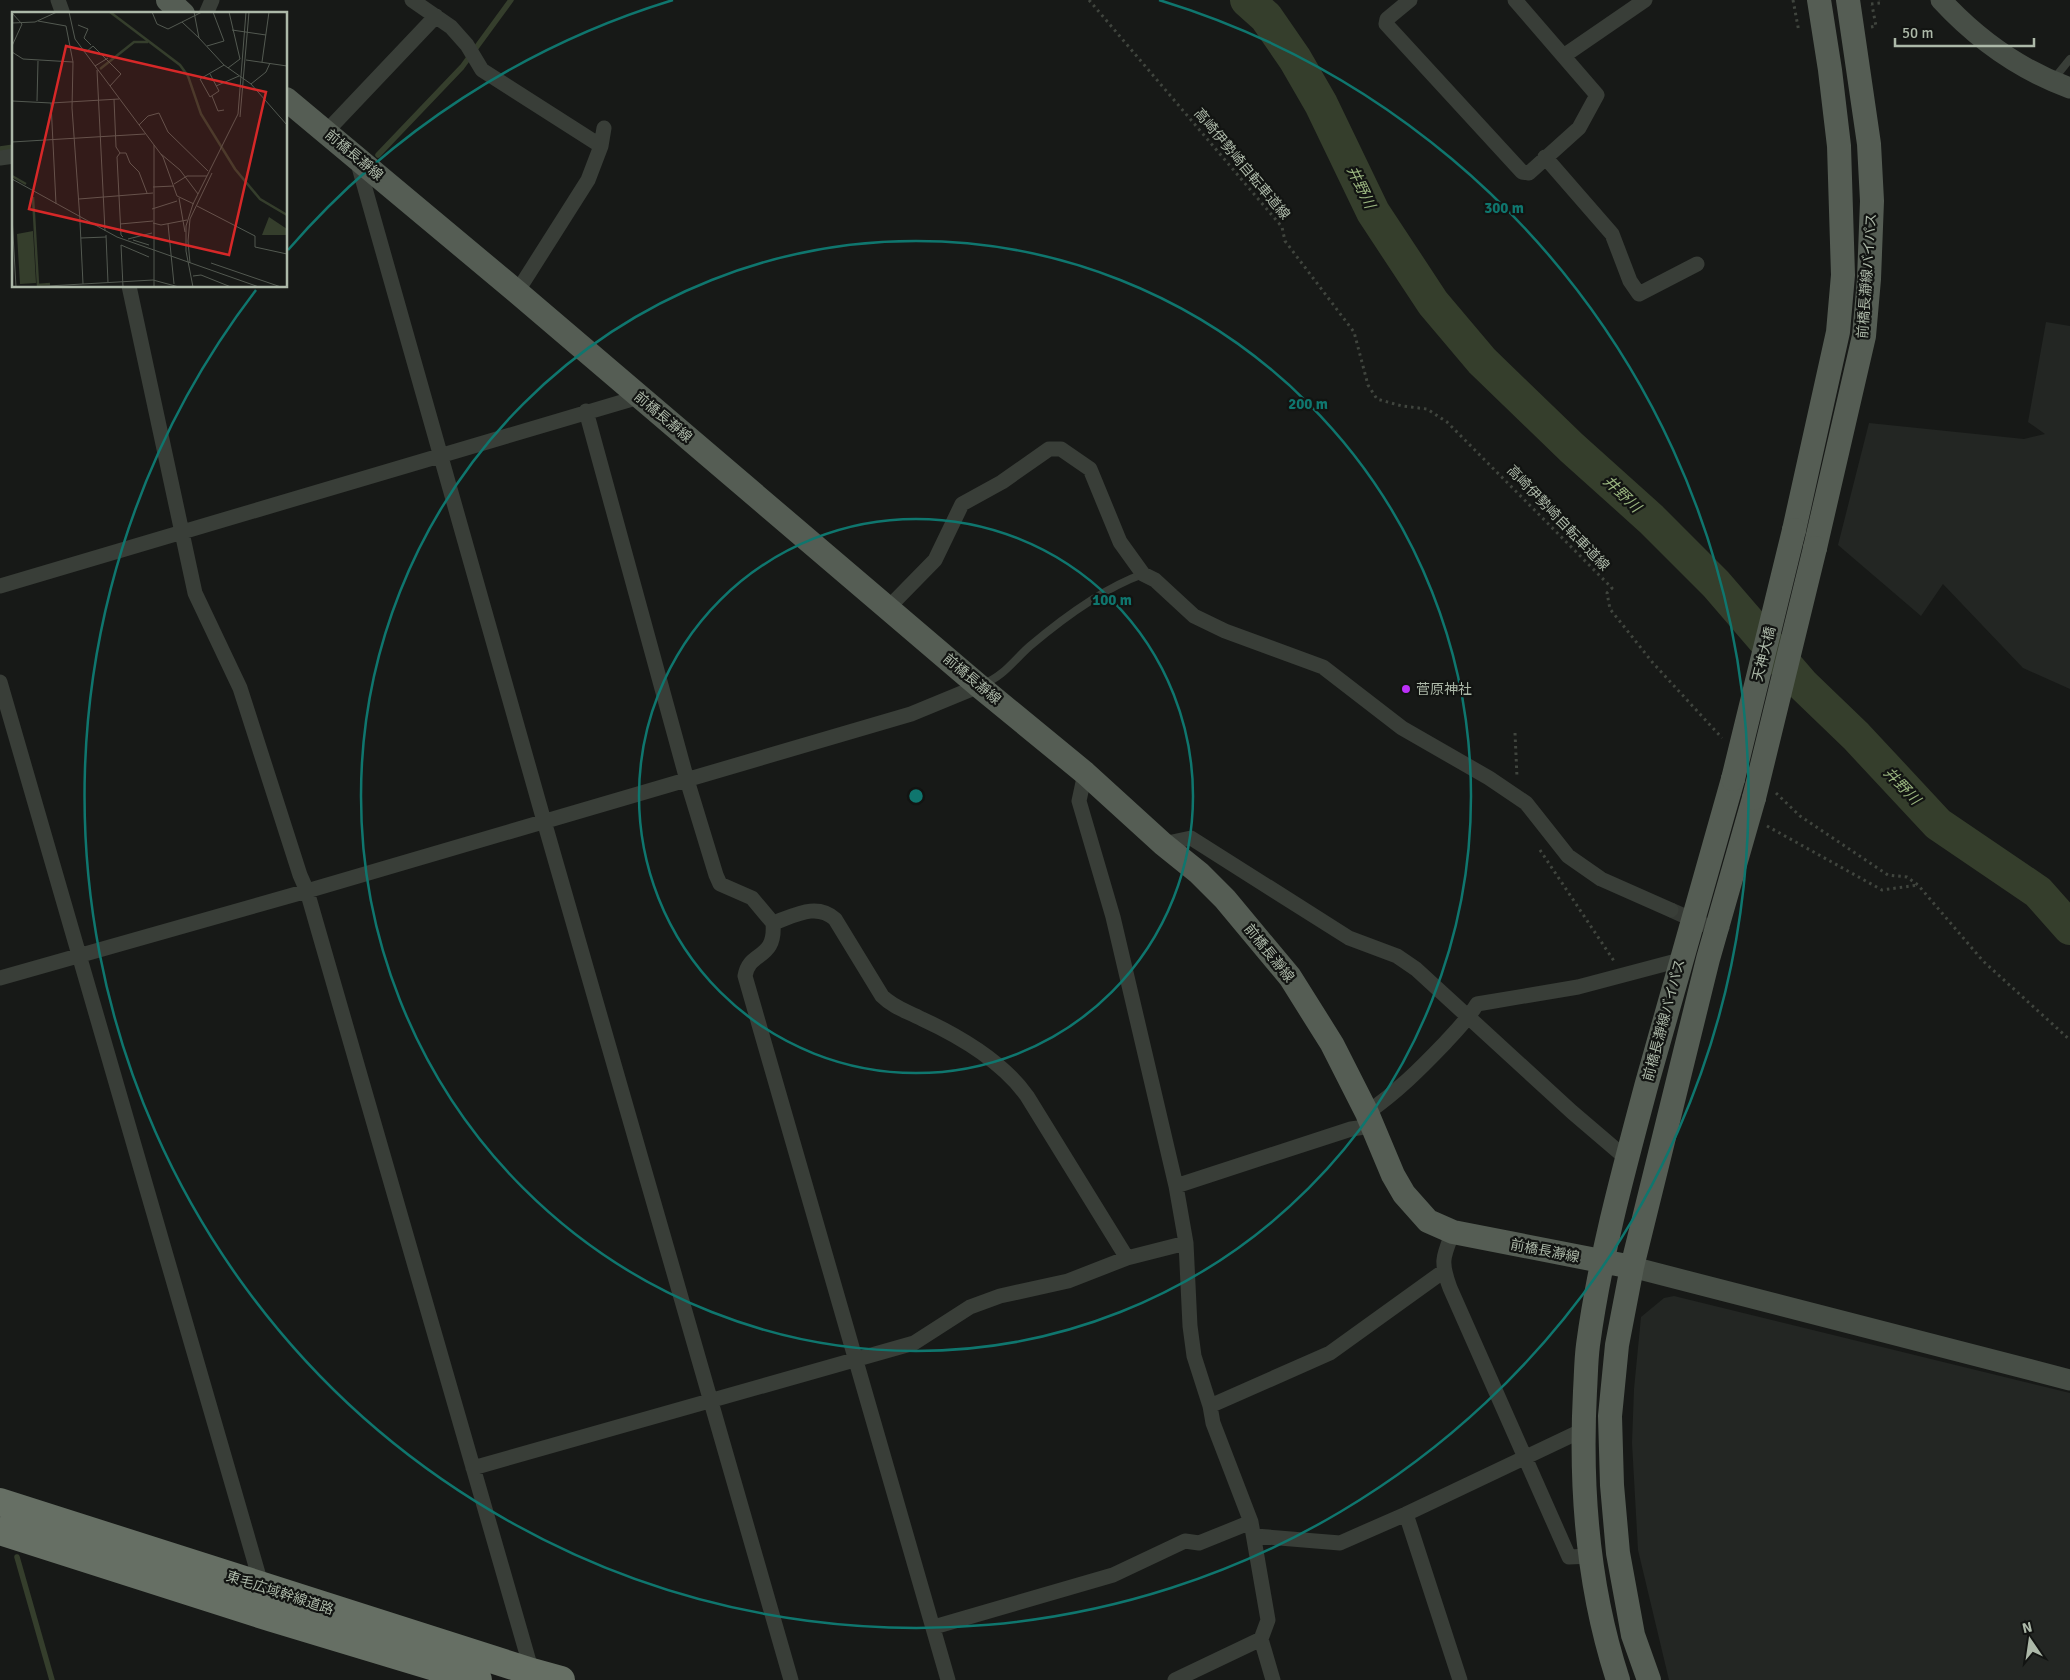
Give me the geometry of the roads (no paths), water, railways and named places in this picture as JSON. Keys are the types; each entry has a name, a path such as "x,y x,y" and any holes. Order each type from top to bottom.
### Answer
{"highway":[{"name":"東毛広域幹線道路","path":"0,1502 262,1587 562,1680"},
{"name":"東毛広域幹線道路","path":"0,1532 272,1618 478,1680"}],"main road":[{"path":"168,0 182,12"},
{"name":"前橋長瀞線バイパス","path":"1794,530 1838,332 1843,275 1839,146 1819,0"},
{"name":"前橋長瀞線バイパス","path":"1815,548 1864,336 1869,279 1872,202 1868,144 1848,0"},
{"name":"前橋長瀞線","path":"288,101 517,292 979,686 1085,772 1163,844 1199,873 1225,899 1290,977 1332,1044 1370,1119 1393,1175 1404,1194 1428,1221 1453,1232 1632,1267"},
{"name":"天神大橋","path":"1733,779 1794,530"},
{"name":"天神大橋","path":"1763,793 1815,548"},
{"name":"前橋長瀞線バイパス","path":"1602,1262 1627,1159 1680,960 1733,779"},
{"name":"前橋長瀞線バイパス","path":"1632,1267 1708,959 1763,793"},
{"path":"1602,1262 1588,1347 1583,1430 1585,1493 1591,1556 1606,1644 1618,1680"},
{"path":"1632,1267 1617,1345 1610,1416 1612,1485 1618,1553 1632,1626 1649,1680"}],"street":[{"path":"58,0 62,12"},
{"path":"207,12 212,0"},
{"path":"412,0 451,26 467,45 482,70 602,146"},
{"path":"1410,0 1387,19 1386,24 1522,172 1530,173 1579,128 1597,95 1565,55 1515,0"},
{"path":"1565,55 1645,0"},
{"path":"1941,0 1955,15 1994,48 2030,70 2061,85"},
{"path":"326,132 436,16"},
{"path":"517,292 576,200 596,162 602,146 604,128"},
{"path":"1545,158 1612,234 1630,281 1639,294 1697,264"},
{"path":"357,159 544,821 791,1680"},
{"path":"129,288 195,593 240,688 300,875 307,891 532,1672"},
{"path":"0,586 586,411 639,397"},
{"path":"586,411 716,875 720,884 752,898 773,923 772,942 768,950 750,962 746,968 745,976 948,1680"},
{"path":"888,608 936,560 962,504 1002,482 1049,449 1061,449 1090,469 1120,542 1143,574 1155,580 1194,616 1225,631 1324,667 1402,728 1489,778 1526,803 1568,856 1601,879 1672,910"},
{"path":"0,682 262,1587"},
{"path":"0,978 307,891 911,714 979,686"},
{"path":"1085,772 1080,801 1113,917 1176,1186 1186,1243 1194,1356 1210,1406 1213,1423 1255,1536 1268,1620 1261,1639 1273,1680"},
{"path":"1163,844 1191,838 1349,938 1397,956 1442,992 1572,1112 1627,1159"},
{"path":"773,923 808,911 827,912 835,919 882,996 891,1005 923,1019 988,1056 1003,1068 1027,1096 1128,1258"},
{"path":"1176,1186 1351,1129 1370,1119 1469,1018 1476,1004 1578,987 1680,960"},
{"path":"1453,1232 1443,1256 1444,1271 1569,1557 1591,1556"},
{"path":"473,1468 856,1361 914,1343 970,1307 1000,1296 1068,1281 1128,1258 1186,1243"},
{"path":"1632,1267 2070,1380"},
{"path":"1210,1406 1330,1353 1444,1271"},
{"path":"1255,1536 1340,1543 1406,1514 1583,1430"},
{"path":"1406,1514 1460,1680"},
{"path":"934,1627 1113,1575 1185,1541 1199,1543 1251,1522"},
{"path":"1175,1680 1261,1639"}],"lane":[{"path":"2061,85 2070,59"},
{"path":"979,686 996,680 1026,650 1059,622 1127,579 1143,574"}],"waterway":[{"path":"378,155 462,67 511,0"},
{"name":"井野川","path":"1247,0 1266,17 1295,59 1321,104 1373,212 1433,303 1482,361 1572,448 1651,519 1716,584 1803,685 1856,736 1938,824 2038,892 2070,928"},
{"path":"0,149 12,147"},
{"path":"17,1557 52,1680"}],"tunnel":[{"path":"1671,910 1734,938"}],"place":[{"name":"菅原神社","path":"1406,689"}]}
